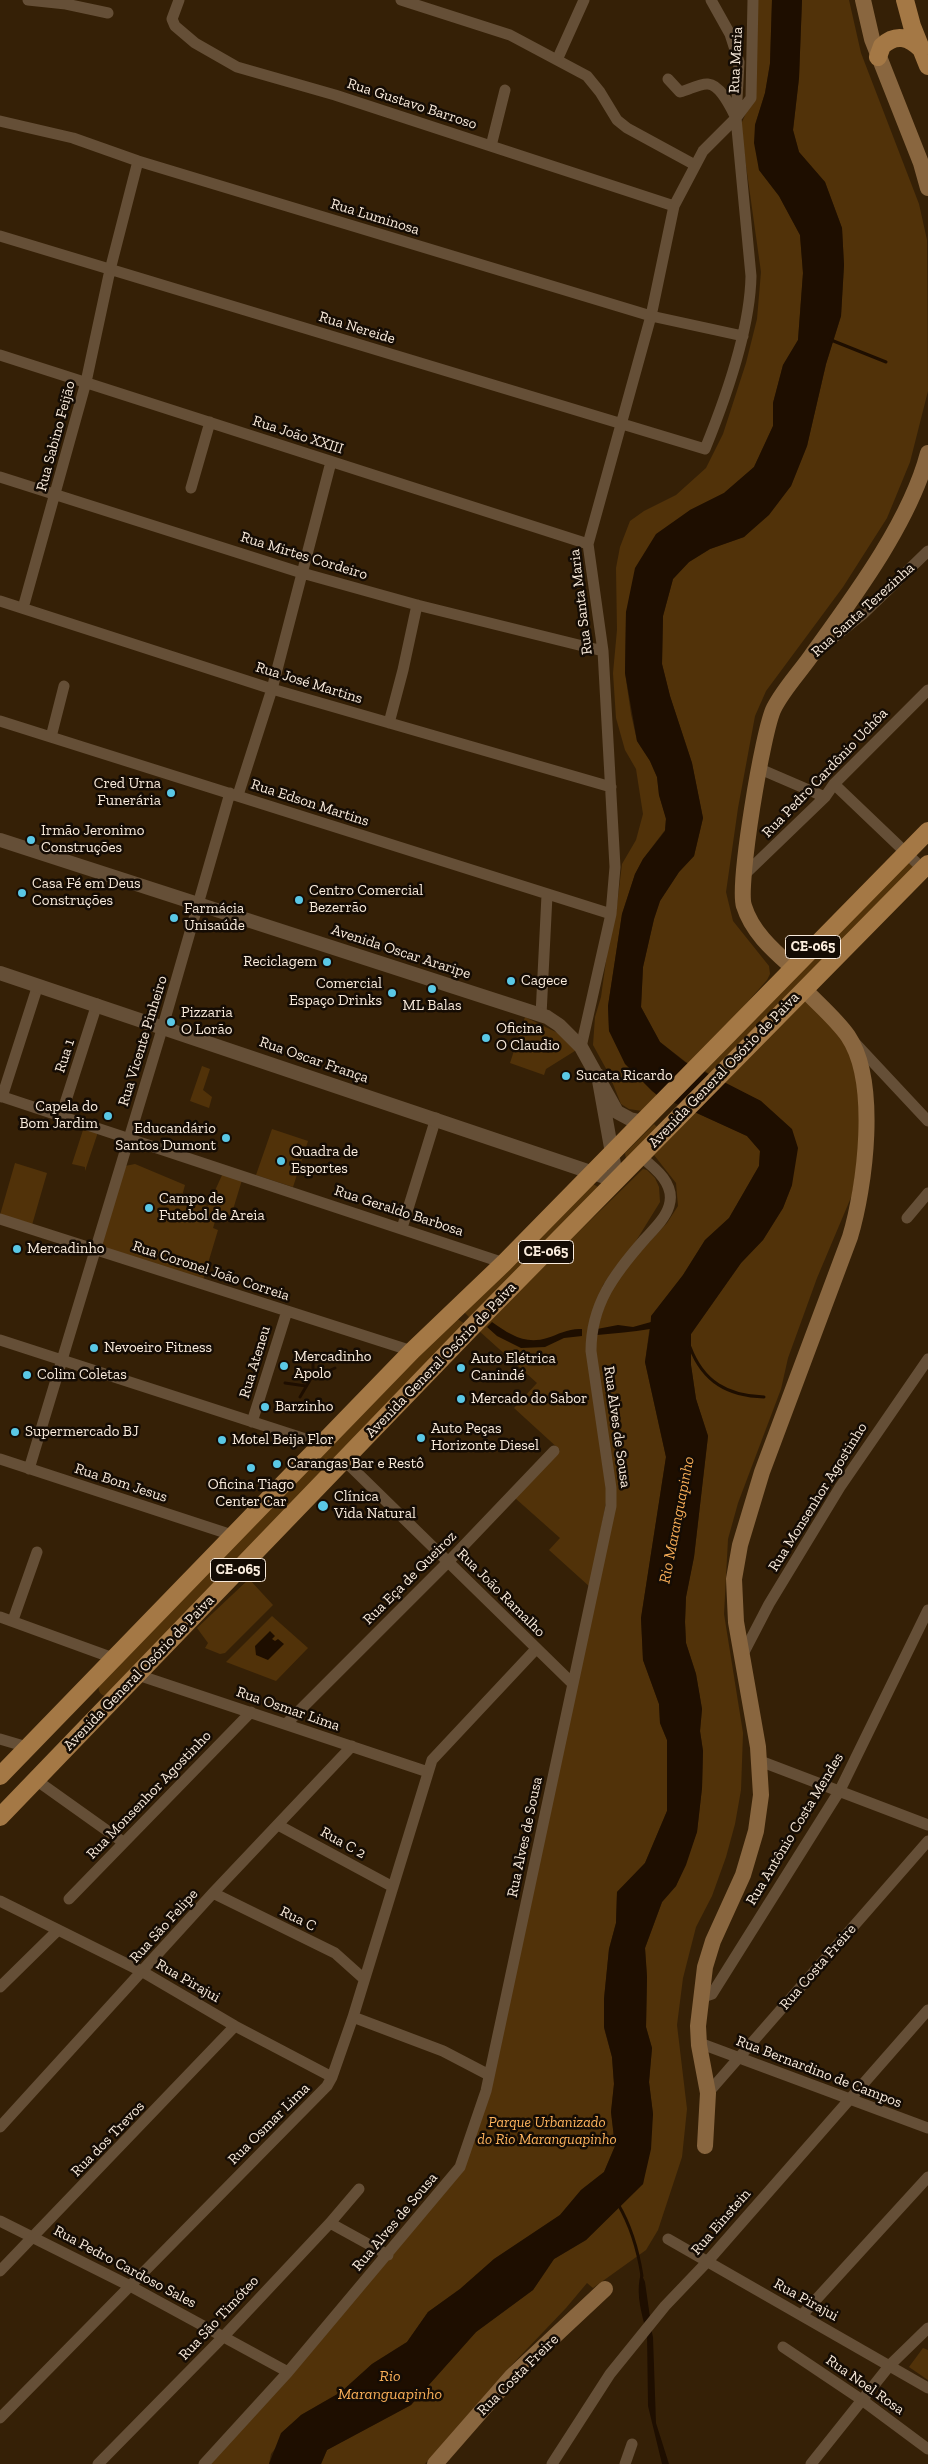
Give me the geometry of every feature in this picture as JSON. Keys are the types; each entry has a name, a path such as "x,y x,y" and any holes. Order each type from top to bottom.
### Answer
{"main road":[{"path":"863,0 867,26 921,163 928,188"},
{"path":"905,0 928,66"},
{"path":"878,57 882,46 895,38 912,40 921,49"},
{"path":"812,655 856,592 902,518 928,453"},
{"name":"Rua Santa Terezinha","path":"793,968 766,943 749,921 741,894 765,734 773,709 812,655"},
{"name":"Avenida General Osório de Paiva","path":"0,1776 412,1351 504,1262 646,1119 928,831"},
{"name":"Avenida General Osório de Paiva","path":"0,1817 471,1328 925,867"},
{"path":"705,2146 708,2093 698,2045 700,1998 705,1967 713,1941 732,1904 756,1831 761,1795 760,1761 736,1622 734,1579 740,1545 762,1472 841,1264 859,1206 866,1159 865,1093 860,1066 848,1037 804,989"},
{"path":"454,1311 466,1317 471,1328"},
{"path":"95,1677 94,1689 97,1696 104,1701 116,1697"},
{"path":"45,1729 63,1728 69,1734 70,1744"},
{"name":"Rua Costa Freire","path":"435,2464 512,2376 605,2289"}],"street":[{"path":"28,0 66,4 108,13"},
{"name":"Rua Gustavo Barroso","path":"179,0 172,20 175,26 195,43 237,67 284,79 674,206"},
{"path":"401,0 510,36 557,60 593,81 611,112 627,128 695,165"},
{"path":"557,60 584,0"},
{"path":"711,0 730,34 739,62 736,118 751,276 751,293 743,336"},
{"name":"Rua Maria","path":"695,165 703,151 736,118 751,98 753,0"},
{"name":"Rua Maria","path":"668,80 680,92 705,84 714,86 726,100 736,118"},
{"path":"490,146 505,90"},
{"name":"Rua Luminosa","path":"0,121 73,138 138,161 651,316 743,336"},
{"name":"Rua Sabino Feijão","path":"23,608 86,382 110,270 138,161"},
{"name":"Rua Santa Maria","path":"581,1047 611,914 615,840 603,651 588,544 651,316 674,206 695,165"},
{"name":"Rua Nereide","path":"0,236 622,422 705,449 743,336"},
{"name":"Rua João XXIII","path":"0,355 588,544"},
{"path":"191,488 210,422"},
{"name":"Rua Vicente Pinheiro","path":"29,1469 198,904 234,794 272,689 331,462"},
{"name":"Rua Mirtes Cordeiro","path":"0,477 302,573 417,605 603,651"},
{"name":"Rua Santa Terezinha","path":"812,655 863,614 928,551"},
{"name":"Rua José Martins","path":"0,601 272,689 611,787"},
{"path":"389,723 417,605"},
{"path":"51,737 64,686"},
{"name":"Rua Pedro Cardônio Uchôa","path":"743,876 825,797 834,784 928,690"},
{"name":"Rua Edson Martins","path":"0,721 611,914"},
{"path":"760,770 825,797"},
{"path":"834,784 906,854 925,867"},
{"name":"Avenida Oscar Araripe","path":"0,840 541,1015 559,1025 581,1047 617,1112 630,1120 646,1119"},
{"path":"541,1015 547,895"},
{"name":"Rua Oscar França","path":"0,973 436,1118 617,1181"},
{"path":"1,1096 38,985"},
{"name":"Rua 1","path":"62,1116 97,1004"},
{"path":"848,1037 928,1121"},
{"name":"Avenida Oscar Araripe","path":"598,1075 617,1181"},
{"name":"Rua Geraldo Barbosa","path":"1,1096 504,1262"},
{"path":"402,1228 436,1118"},
{"name":"Rua Alves de Sousa","path":"204,2464 288,2372 388,2255 460,2167 472,2137 489,2075 611,1506 611,1488 591,1351 595,1323 606,1288 612,1278 661,1220 669,1206 669,1192 663,1176 640,1156"},
{"path":"907,1218 928,1193"},
{"name":"Rua Coronel João Correia","path":"0,1219 412,1351"},
{"name":"Rua Ateneu","path":"252,1422 287,1311"},
{"path":"0,1340 321,1444"},
{"name":"Rua Monsenhor Agostinho","path":"742,1656 769,1604 840,1487 928,1359"},
{"name":"Rua Eça de Queiroz","path":"286,1724 448,1562 554,1451"},
{"name":"Rua Bom Jesus","path":"0,1459 232,1535"},
{"name":"Rua João Ramalho","path":"344,1460 573,1684"},
{"path":"37,1552 4,1620 113,1658"},
{"name":"Rua Antônio Costa Mendes","path":"700,1998 712,1994 840,1790 928,1610"},
{"name":"Rua Osmar Lima","path":"0,2418 327,2086 332,2077 353,2017 432,1760 536,1649"},
{"name":"Rua Osmar Lima","path":"138,1675 428,1772"},
{"name":"Rua Monsenhor Agostinho","path":"69,1900 123,1842 251,1712"},
{"path":"0,1739 27,1747"},
{"name":"Rua São Felipe","path":"0,2127 213,1894 352,1746"},
{"path":"760,1761 928,1825"},
{"path":"36,1780 123,1842"},
{"name":"Rua C 2","path":"278,1825 393,1887"},
{"name":"Rua Costa Freire","path":"708,2093 928,1841"},
{"name":"Rua C","path":"213,1894 335,1954 364,1979"},
{"name":"Rua Pirajui","path":"0,1901 57,1931 143,1972 235,2026 332,2077"},
{"path":"0,1987 57,1931"},
{"name":"Rua Einstein","path":"552,2464 610,2374 652,2323 928,2010"},
{"path":"353,2017 443,2051 489,2075"},
{"name":"Rua dos Trevos","path":"0,2271 235,2026"},
{"name":"Rua Bernardino de Campos","path":"698,2045 702,2044 928,2128"},
{"path":"802,2315 928,2177"},
{"name":"Rua São Timóteo","path":"98,2464 224,2336 330,2224 359,2189"},
{"name":"Rua Pedro Cardoso Sales","path":"0,2220 130,2286 288,2372"},
{"path":"330,2224 388,2255"},
{"name":"Rua Pirajui","path":"668,2239 928,2388"},
{"path":"811,2464 890,2365 928,2328"},
{"name":"Rua Noel Rosa","path":"783,2347 862,2400 928,2449"},
{"path":"625,2464 632,2444"}],"green space":[{"path":"757,0 772,0 770,63 765,93 755,125 759,170 779,196 800,235 803,273 798,340 783,365 773,403 773,426 754,467 724,493 690,510 626,612 625,673 631,714 637,741 650,761 657,777 659,795 666,818 665,830 643,859 635,874 622,914 608,1006 609,1031 657,1095 642,1111 629,1109 621,1104 609,1074 593,1045 595,1017 601,997 609,940 616,913 622,864 636,840 643,814 636,769 625,750 616,718 613,673 617,630 616,568 620,547 630,521 644,511 676,495 706,468 723,434 746,363 757,319 761,272 742,137 742,122 753,98"},
{"path":"802,0 849,0 861,53 919,204 927,240 928,391 910,462 887,518 843,587 766,691 755,716 738,808 726,892 733,921 769,966 770,974 767,980 691,1066 660,1042 641,1007 643,967 654,919 660,901 679,872 694,856 703,818 692,763 670,696 662,664 663,616 673,579 689,562 710,549 744,537 791,486 807,446 826,364 841,316 844,265 842,228 825,182 799,152 793,130 799,78"},
{"path":"908,861 915,868 709,1074 705,1071"},
{"name":"Parque Urbanizado do Rio Maranguapinho","path":"807,996 839,1031 858,1066 863,1124 852,1195 817,1278 788,1358 781,1389 738,1503 728,1539 724,1614 743,1733 741,1790 735,1824 726,1857 712,1896 696,1927 683,1978 677,2025 687,2109 682,2157 658,2230 646,2250 593,2288 587,2283 566,2308 504,2373 425,2464 321,2464 327,2450 411,2405 476,2332 533,2290 554,2259 586,2240 643,2184 653,2114 649,2082 652,2048 646,2027 647,1977 645,1948 662,1902 676,1886 697,1832 702,1788 703,1751 700,1731 702,1709 696,1674 686,1643 685,1622 686,1597 694,1557 708,1436 696,1399 691,1365 691,1334 741,1263 763,1240 783,1208 792,1185 761,1101 723,1083"},
{"path":"525,1017 562,1035 578,1049 546,1069 544,1075 510,1063"},
{"path":"202,1066 210,1069 203,1090 212,1097 209,1108 190,1101"},
{"name":"Parque Urbanizado do Rio Maranguapinho","path":"695,1112 747,1136 760,1151 759,1166 729,1218 705,1240 683,1275 651,1317 645,1362 666,1457 641,1618 643,1660 659,1704 660,1723 667,1740 667,1811 645,1863 617,1892 616,1923 609,1949 604,1999 604,2028 612,2057 614,2084 611,2112 615,2146 604,2172 581,2190 560,2215 494,2259 460,2289 428,2312 407,2342 372,2364 341,2392 301,2415 271,2454 269,2464 211,2464 471,2150 613,1520 595,1351 597,1329 610,1290 622,1271 667,1223 678,1206 676,1183 654,1155"},
{"path":"654,1124 657,1127 626,1159 625,1153"},
{"path":"84,1127 98,1132 85,1171 85,1167 72,1164"},
{"name":"Quadra de Esportes","path":"272,1129 308,1141 293,1187 256,1175"},
{"path":"15,1163 47,1173 32,1225 0,1215"},
{"path":"135,1164 185,1185 182,1196 208,1206 223,1173 242,1180 231,1216 218,1212 213,1228 218,1230 203,1280 100,1247 125,1166"},
{"path":"643,1169 647,1170 655,1178 659,1187 660,1202 631,1249 603,1285 589,1329 607,1497 590,1587 549,1550 560,1538 515,1498 560,1450 514,1408 537,1383 478,1330"},
{"path":"593,1184 598,1187 471,1319 463,1311"},
{"path":"456,1318 465,1324 105,1696 101,1694 99,1682"},
{"path":"249,1579 273,1605 225,1653 220,1654 205,1648 208,1643 197,1628"},
{"path":"272,1616 308,1648 276,1681 226,1662"},
{"path":"923,2348 928,2350 928,2380 909,2367"}],"water":[{"name":"Rio Maranguapinho","path":"772,0 802,0 799,78 793,130 799,152 825,182 842,228 844,265 841,316 826,364 807,446 791,486 769,515 744,537 710,549 689,562 673,579 663,616 662,664 670,696 692,763 703,818 694,856 679,872 660,901 654,919 643,967 641,1007 660,1042 685,1062 761,1101 792,1129 798,1148 792,1185 783,1208 763,1240 741,1263 691,1334 691,1365 696,1399 708,1436 694,1557 686,1597 685,1622 686,1643 696,1674 702,1709 700,1731 703,1751 702,1788 697,1832 686,1865 676,1886 662,1902 645,1948 647,1977 646,2027 652,2048 649,2082 653,2114 651,2149 643,2184 586,2240 554,2259 533,2290 476,2332 411,2405 327,2450 321,2464 269,2464 281,2433 301,2415 341,2392 372,2364 407,2342 428,2312 460,2289 494,2259 560,2215 581,2190 604,2172 615,2146 611,2112 614,2084 612,2057 604,2027 604,1999 609,1949 616,1923 617,1892 645,1863 667,1811 667,1740 660,1723 659,1704 643,1660 641,1618 666,1457 645,1362 650,1329 597,1335 597,1329 618,1325 633,1327 651,1322 651,1316 683,1275 705,1240 729,1218 759,1166 760,1151 747,1136 657,1095 625,1064 609,1031 608,1006 622,914 635,874 643,859 665,831 666,819 659,795 657,777 650,761 637,741 625,673 626,612 635,568 656,534 690,510 724,493 754,467 773,426 773,403 783,365 798,340 803,273 800,235 779,196 759,170 754,143 755,125 765,93 770,64"},
{"path":"492,1322 505,1331 524,1339 539,1340 568,1330 577,1329 582,1329 582,1336 564,1338 545,1347 521,1348 497,1336 487,1327"},
{"path":"270,1631 275,1636 272,1639 275,1641 278,1639 284,1644 268,1660 256,1655 255,1646"},
{"path":"641,2273 645,2282 650,2317 644,2323 639,2292"},
{"path":"651,2328 653,2337 656,2423 669,2464 662,2464 648,2406 647,2333"}],"waterway":[{"path":"831,340 886,362"},
{"path":"690,1347 702,1369 718,1385 739,1394 764,1397"},
{"path":"313,1364 313,1375 335,1368"},
{"path":"300,1397 313,1375"},
{"path":"285,1383 306,1386"},
{"path":"618,2204 633,2238 642,2276"}],"place":[{"name":"Cred Urna Funerária","path":"171,793"},
{"name":"Irmão Jeronimo Construções","path":"31,840"},
{"name":"Casa Fé em Deus Construções","path":"22,893"},
{"name":"Centro Comercial Bezerrão","path":"299,900"},
{"name":"Farmácia Unisaúde","path":"174,918"},
{"name":"Reciclagem","path":"327,962"},
{"name":"Cagece","path":"511,981"},
{"name":"ML Balas","path":"432,989"},
{"name":"Comercial Espaço Drinks","path":"392,993"},
{"name":"Pizzaria O Lorão","path":"171,1022"},
{"name":"Oficina O Claudio","path":"486,1038"},
{"name":"Sucata Ricardo","path":"566,1076"},
{"name":"Capela do Bom Jardim","path":"108,1116"},
{"name":"Educandário Santos Dumont","path":"226,1138"},
{"name":"Quadra de Esportes","path":"281,1161"},
{"name":"Campo de Futebol de Areia","path":"149,1208"},
{"name":"Mercadinho","path":"17,1249"},
{"name":"Nevoeiro Fitness","path":"94,1348"},
{"name":"Mercadinho Apolo","path":"284,1366"},
{"name":"Auto Elétrica Canindé","path":"461,1368"},
{"name":"Colim Coletas","path":"27,1375"},
{"name":"Mercado do Sabor","path":"461,1399"},
{"name":"Barzinho","path":"265,1407"},
{"name":"Supermercado BJ","path":"15,1432"},
{"name":"Auto Peças Horizonte Diesel","path":"421,1438"},
{"name":"Motel Beija Flor","path":"222,1440"},
{"name":"Carangas Bar e Restô","path":"277,1464"},
{"name":"Oficina Tiago Center Car","path":"251,1468"},
{"name":"Clínica Vida Natural","path":"323,1506"}]}
